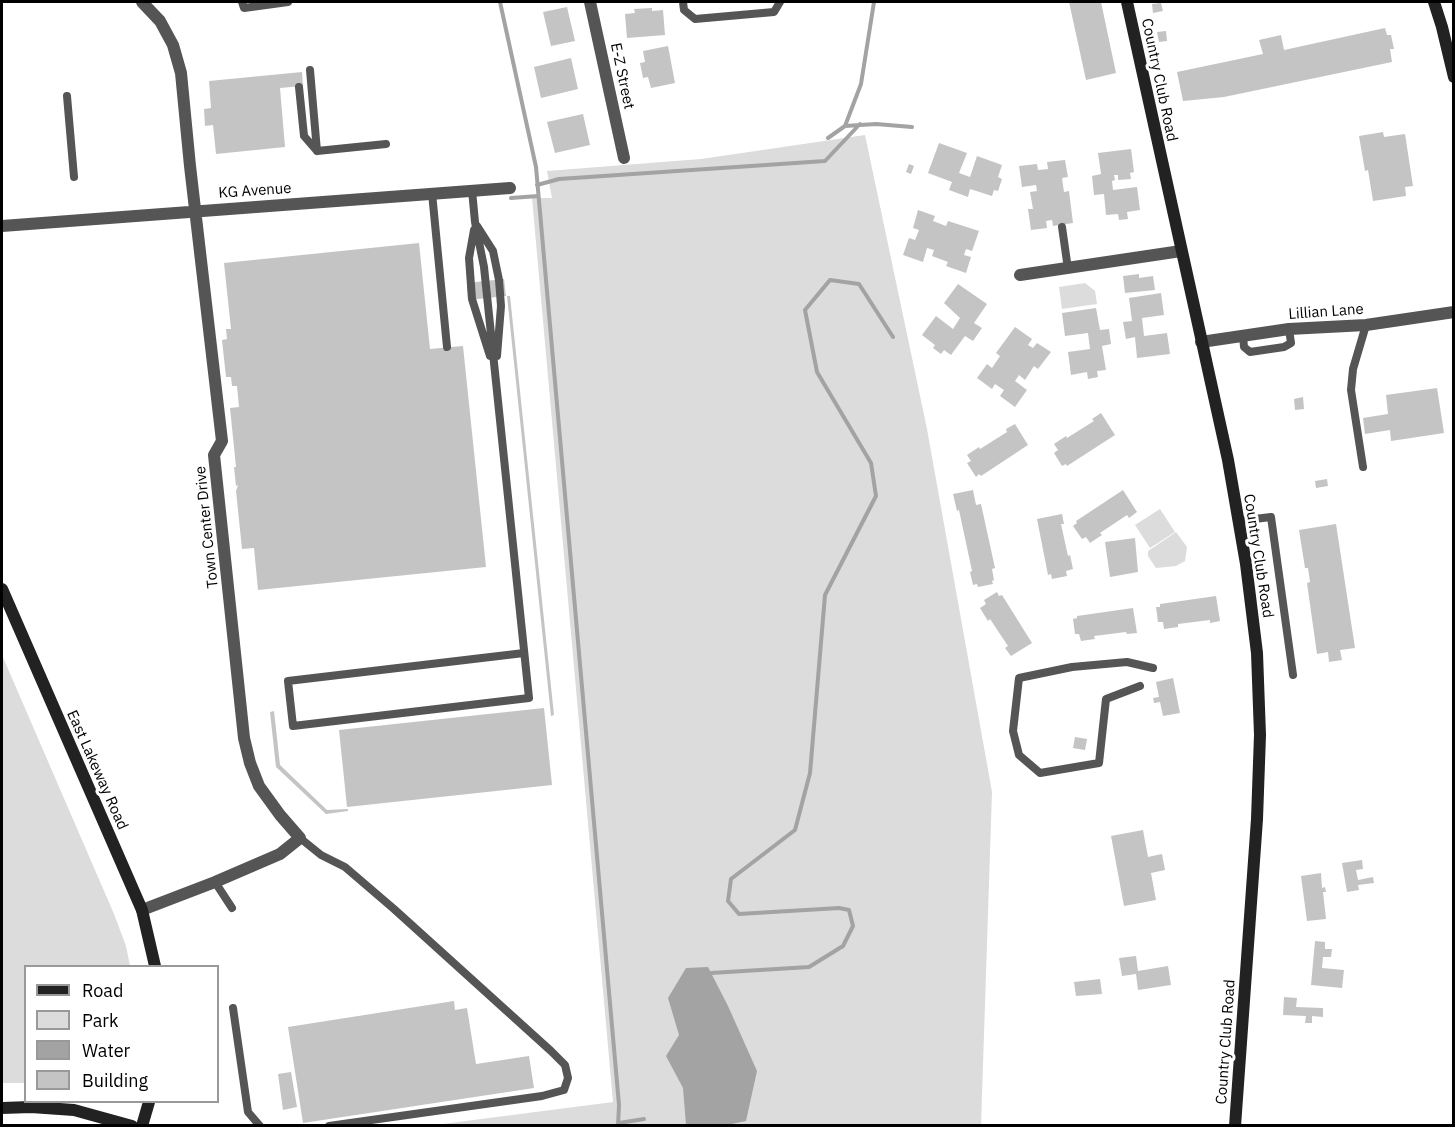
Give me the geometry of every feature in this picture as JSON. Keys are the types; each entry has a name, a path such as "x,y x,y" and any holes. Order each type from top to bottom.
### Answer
{"street":[{"name":"Town Center Drive","path":"142,2 160,21 173,45 181,73 222,441 214,454 244,738 259,786 300,838"},
{"name":"E-Z Street","path":"590,2 624,158"},
{"name":"Country Club Road","path":"1126,2 1227,460 1246,564 1255,630 1260,735 1257,819 1235,1125"},
{"path":"1434,2 1454,77"},
{"name":"KG Avenue","path":"2,226 510,188"},
{"path":"1020,276 1180,251"},
{"name":"Lillian Lane","path":"1201,342 1289,329 1366,325 1454,312"},
{"name":"East Lakeway Road","path":"2,589 142,909 155,965"},
{"path":"142,909 280,854 300,838"},
{"path":"142,1125 148,1103"},
{"path":"2,1108 32,1107 74,1110 132,1125"}],"lane":[{"path":"242,2 244,8 288,2"},
{"path":"683,2 684,10 695,19 774,12 780,2"},
{"path":"310,70 317,151"},
{"path":"299,87 304,136 317,151"},
{"path":"68,96 74,177"},
{"path":"317,151 386,144"},
{"path":"472,190 475,222 484,267 529,698 293,726 288,681 524,653"},
{"path":"432,193 447,347"},
{"path":"475,222 469,258 472,299 495,372"},
{"path":"475,222 493,251 499,279 501,306 495,372"},
{"path":"1062,227 1068,269"},
{"path":"1363,467 1351,390 1353,369 1366,325"},
{"path":"1238,521 1270,517 1293,675"},
{"path":"1140,686 1106,699 1099,763 1040,773 1019,755 1013,731 1020,678 1072,667 1127,662 1153,668"},
{"path":"300,838 321,855 345,867 394,909 551,1051 565,1065 568,1078 564,1090 542,1096 329,1125"},
{"path":"214,882 232,908"},
{"path":"233,1008 248,1112 260,1125"}],"green space":[{"path":"865,135 927,429 992,792 981,1125 427,1126 613,1102 532,198 552,198 547,171 701,159"},
{"path":"1085,283 1095,291 1097,304 1062,309 1059,287"},
{"path":"1160,509 1175,532 1150,548 1135,525"},
{"path":"1176,532 1187,547 1185,561 1176,566 1156,568 1148,556 1148,551"},
{"path":"2,655 114,914 126,946 130,965 24,965 24,1083 2,1083"}],"water":[{"path":"708,967 757,1071 746,1121 727,1125 686,1125 683,1088 666,1056 679,1035 668,998 686,968"}],"building":[{"path":"1069,2 1101,2 1116,73 1086,80"},
{"path":"1161,3 1163,11 1153,13 1152,4"},
{"path":"567,7 575,41 551,46 543,12"},
{"path":"652,8 652,11 663,10 665,35 627,38 625,14 635,13 634,9"},
{"path":"1385,28 1387,35 1391,35 1394,49 1390,49 1392,62 1224,97 1183,101 1177,72 1263,54 1259,40 1281,35 1284,50"},
{"path":"1166,31 1167,41 1159,42 1157,32"},
{"path":"668,46 675,83 651,88 648,77 643,78 640,63 645,62 643,51"},
{"path":"571,58 578,89 541,98 534,67"},
{"path":"302,72 303,86 280,88 285,147 216,154 213,125 205,126 204,109 211,108 209,81"},
{"path":"583,114 590,145 555,153 547,122"},
{"path":"1383,132 1384,137 1405,134 1413,186 1405,187 1406,196 1373,201 1359,136"},
{"path":"939,143 967,153 959,173 970,177 977,156 1002,165 998,177 1002,179 998,191 994,190 992,196 970,189 968,197 949,190 952,182 928,173"},
{"path":"1131,149 1134,172 1130,173 1131,179 1118,180 1118,175 1114,175 1113,190 1137,187 1140,210 1127,212 1128,219 1119,220 1118,214 1106,215 1104,194 1094,195 1092,176 1101,174 1098,153"},
{"path":"1065,160 1068,177 1062,178 1064,192 1069,191 1073,223 1053,226 1052,220 1046,221 1047,228 1031,230 1028,209 1033,209 1030,192 1037,191 1036,185 1022,187 1019,166 1037,164 1038,170 1048,169 1047,162"},
{"path":"909,164 914,166 911,174 906,172"},
{"path":"918,210 935,216 933,221 946,226 948,221 979,231 972,251 966,249 964,255 971,257 966,273 946,266 948,262 932,256 934,250 927,248 923,262 903,255 909,238 915,240 919,230 913,228"},
{"path":"419,243 430,349 463,346 486,567 258,590 254,548 242,549 230,408 239,407 237,386 232,386 231,377 226,377 222,340 227,339 226,329 231,329 224,263"},
{"path":"1139,274 1139,278 1153,276 1155,290 1125,293 1123,276"},
{"path":"504,279 506,296 468,300 467,283"},
{"path":"958,284 987,304 974,323 982,328 973,341 965,336 951,355 944,350 941,354 933,348 935,345 922,335 936,316 953,329 960,318 944,303"},
{"path":"1161,293 1164,315 1142,318 1144,336 1167,333 1170,354 1137,358 1135,337 1126,339 1123,322 1132,321 1129,298"},
{"path":"507,296 510,296 554,715 551,716"},
{"path":"1096,308 1100,330 1109,329 1111,344 1102,346 1106,370 1097,371 1098,377 1088,379 1087,372 1071,375 1068,352 1090,349 1088,333 1065,336 1062,313"},
{"path":"1015,327 1032,339 1028,345 1033,348 1037,343 1051,352 1038,369 1034,366 1025,380 1019,375 1015,381 1027,390 1015,407 1000,396 1004,390 995,384 992,389 977,378 987,364 992,368 1000,356 996,353"},
{"path":"1437,388 1444,433 1391,441 1390,430 1365,434 1363,418 1388,414 1386,395"},
{"path":"1303,397 1304,409 1295,410 1294,399"},
{"path":"1101,413 1115,435 1067,466 1066,464 1062,466 1054,453 1058,450 1054,444 1094,421 1092,419"},
{"path":"1015,424 1028,445 976,477 967,463 971,461 967,455 1007,432 1006,429"},
{"path":"1327,479 1328,486 1316,488 1315,481"},
{"path":"973,490 976,505 981,504 995,568 992,569 993,584 978,587 977,584 973,585 959,510 957,511 953,494"},
{"path":"1123,490 1137,512 1129,518 1127,515 1100,533 1102,535 1090,543 1086,537 1082,539 1073,526 1077,523 1076,521"},
{"path":"1062,514 1064,524 1061,524 1073,569 1066,571 1067,576 1052,579 1051,574 1048,575 1037,519"},
{"path":"1336,524 1355,648 1340,650 1342,660 1329,662 1328,652 1317,654 1307,583 1310,582 1308,568 1305,568 1299,530"},
{"path":"1135,538 1138,572 1110,577 1105,542"},
{"path":"997,592 999,596 1002,595 1032,643 1011,656 1005,648 1008,646 980,608 986,604 984,600"},
{"path":"1216,596 1220,621 1178,624 1178,627 1164,629 1163,622 1158,622 1156,607 1160,607 1160,604"},
{"path":"1133,608 1137,633 1094,636 1095,639 1081,641 1079,634 1075,634 1073,619 1077,616"},
{"path":"1173,678 1180,713 1163,716 1160,702 1154,703 1153,698 1159,697 1156,682"},
{"path":"544,708 552,785 347,807 339,730"},
{"path":"274,711 280,765 327,810 348,809 348,811 326,814 276,767 270,712"},
{"path":"1075,737 1087,739 1085,750 1073,748"},
{"path":"1143,830 1148,857 1162,854 1165,870 1151,873 1156,900 1124,906 1111,836"},
{"path":"1362,860 1363,869 1356,870 1358,880 1373,877 1374,883 1358,885 1359,890 1347,892 1342,863"},
{"path":"1321,873 1322,888 1325,887 1326,892 1323,892 1326,919 1307,921 1301,876"},
{"path":"1315,941 1325,942 1325,949 1332,949 1331,957 1323,957 1322,968 1344,970 1342,988 1311,985"},
{"path":"1136,956 1138,971 1168,966 1171,985 1138,990 1136,974 1122,976 1119,958"},
{"path":"1100,979 1102,994 1076,996 1074,982"},
{"path":"1284,997 1297,998 1296,1007 1323,1008 1323,1017 1312,1016 1312,1023 1305,1023 1306,1016 1283,1015"},
{"path":"454,1001 455,1010 467,1008 476,1064 529,1056 534,1088 303,1123 288,1027"},
{"path":"291,1072 297,1107 283,1110 278,1074"}],"waterway":[{"path":"500,2 536,167 619,1105 618,1126"},
{"path":"874,2 861,84 845,126 876,124 912,127"},
{"path":"537,185 559,179 825,161 860,124"},
{"path":"828,138 845,126"},
{"path":"511,198 538,196"},
{"path":"711,973 809,967 843,946 853,926 849,910 839,908 739,914 728,901 731,879 795,830 810,773 825,595 876,496 871,463 817,372 805,310 830,280 859,284 893,337"},
{"path":"619,1123 644,1119"}]}
